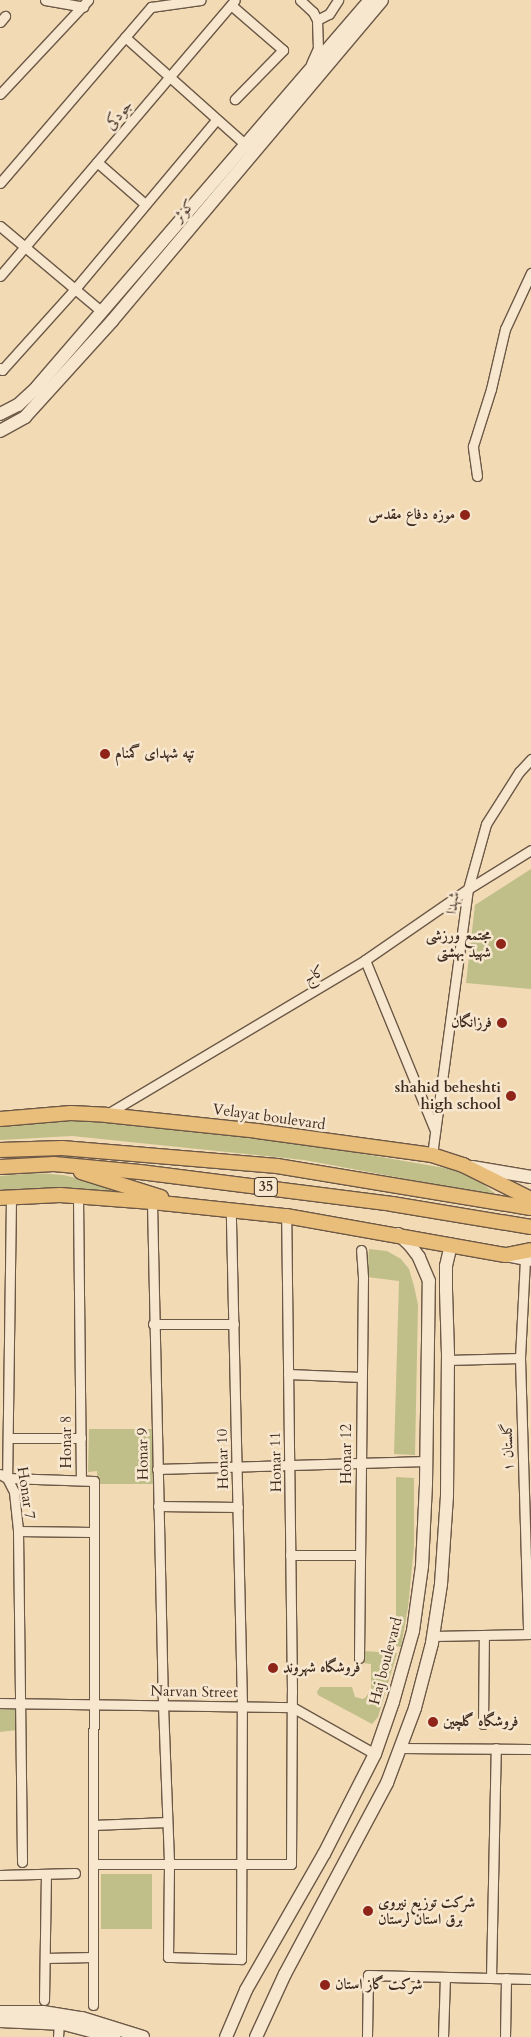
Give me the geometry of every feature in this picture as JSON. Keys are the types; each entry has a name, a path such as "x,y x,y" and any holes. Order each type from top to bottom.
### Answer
{"main road":[{"name":"کوثر","path":"0,431 25,417 112,321 250,149 299,84 370,0"},
{"name":"کوثر","path":"0,414 18,406 30,393 382,0"},
{"path":"102,312 112,321"},
{"name":"Velayat boulevard","path":"0,1119 71,1112 257,1131 432,1155 464,1166 531,1177"},
{"name":"35","path":"0,1150 23,1148 89,1149 276,1166 531,1208"},
{"path":"54,1164 158,1196 173,1204"},
{"name":"35","path":"0,1168 54,1164 140,1172 319,1194 531,1227"},
{"path":"464,1166 531,1199"},
{"path":"6,1198 60,1194 286,1216 398,1234 506,1255 529,1257"},
{"name":"Haj boulevard","path":"226,2037 246,1990 310,1878 375,1754 393,1702 413,1631 422,1566 429,1281 419,1258 410,1245 398,1234"},
{"path":"256,2037 285,1974 387,1783 415,1708 434,1636 441,1584 447,1496 448,1360 446,1266 451,1245"},
{"path":"429,1289 438,1283 446,1290"},
{"path":"310,1878 318,1888 331,1888"},
{"path":"289,1914 303,1916 311,1926"},
{"path":"0,2012 43,2012 82,2018 143,2037"},
{"path":"0,2021 59,2024 114,2037"}],"street":[{"path":"45,0 85,4"},
{"path":"0,183 151,6 201,0"},
{"path":"299,84 318,48 317,20 313,12 300,0"},
{"path":"317,20 329,14 338,0"},
{"path":"233,3 283,50 236,99"},
{"name":"جودکی","path":"0,276 233,3"},
{"path":"2,88 85,4"},
{"path":"125,37 250,149"},
{"path":"1,370 74,290 216,120"},
{"path":"97,162 145,204"},
{"path":"0,226 102,312"},
{"path":"477,476 473,446 491,389 505,329 531,273"},
{"name":"شهدا","path":"432,1155 468,889 486,824 520,772 531,759"},
{"name":"کاج","path":"106,1115 365,960 468,889 531,850"},
{"path":"365,960 435,1132"},
{"name":"Honar 8","path":"78,1196 81,1480 94,1481 92,1532 93,2005"},
{"name":"Honar 7","path":"6,1198 8,1438 4,1476 14,1492 18,1531 22,1862"},
{"name":"Honar 9","path":"152,1202 166,1822 169,1864 168,1957"},
{"name":"Honar 10","path":"168,1957 241,1959 242,1706 231,1212"},
{"name":"Honar 11","path":"241,1864 291,1864 292,1707 286,1216"},
{"name":"Honar 12","path":"359,1658 363,1277 361,1250"},
{"name":"گلستان ۱","path":"529,1257 520,1358 529,1634"},
{"path":"154,1324 234,1324"},
{"path":"448,1360 520,1358"},
{"path":"288,1374 361,1377"},
{"path":"8,1438 81,1438"},
{"path":"157,1470 289,1464 426,1461"},
{"path":"4,1476 81,1480"},
{"path":"158,1506 238,1507"},
{"path":"18,1531 92,1532"},
{"path":"290,1555 360,1555"},
{"path":"434,1636 529,1634"},
{"path":"483,1724 484,1635"},
{"name":"Narvan Street","path":"0,1703 292,1707 375,1754"},
{"path":"401,1748 531,1749"},
{"path":"491,1978 496,1748"},
{"path":"93,1825 166,1822"},
{"path":"93,1864 241,1864"},
{"path":"0,1875 75,1873"},
{"path":"44,2000 46,1874"},
{"path":"45,1958 93,1956"},
{"path":"367,2037 368,1975 531,1979"},
{"path":"443,2037 445,1977"},
{"path":"505,2037 506,1978"},
{"path":"58,2037 59,2024"}],"shaded area":[{"name":"مجتمع ورزشی شهید بهشتی","path":"531,869 531,989 466,983 475,905"},
{"path":"64,1118 124,1122 311,1145 468,1172 498,1196 304,1160 72,1136 0,1140 0,1124"},
{"path":"36,1173 63,1175 120,1188 122,1195 0,1194 0,1176"},
{"path":"369,1249 387,1251 401,1259 409,1269 414,1286 418,1305 415,1455 394,1454 399,1281 367,1277"},
{"path":"89,1429 153,1429 152,1438 160,1438 160,1484 97,1484 97,1471 88,1472"},
{"path":"396,1477 414,1478 414,1546 408,1607 401,1647 396,1646"},
{"path":"363,1651 397,1653 378,1717 372,1724 318,1695 317,1692 320,1687 352,1687 355,1697 363,1699 366,1697 371,1689 371,1664 362,1663"},
{"path":"0,1707 17,1707 17,1730 0,1732"},
{"path":"101,1874 152,1874 152,1929 101,1929"}],"place":[{"name":"موزه دفاع مقدس","path":"465,515"},
{"name":"تپه شهدای گمنام","path":"105,754"},
{"name":"مجتمع ورزشی شهید بهشتی","path":"501,944"},
{"name":"فرزانگان","path":"502,1023"},
{"name":"shahid beheshti high school","path":"511,1096"},
{"name":"فروشگاه شهروند","path":"273,1668"},
{"name":"فروشگاه گلچین","path":"433,1722"},
{"name":"شرکت توزیع نیروی برق استان لرستان","path":"368,1911"},
{"name":"شرکت گاز استان","path":"325,1985"}]}
